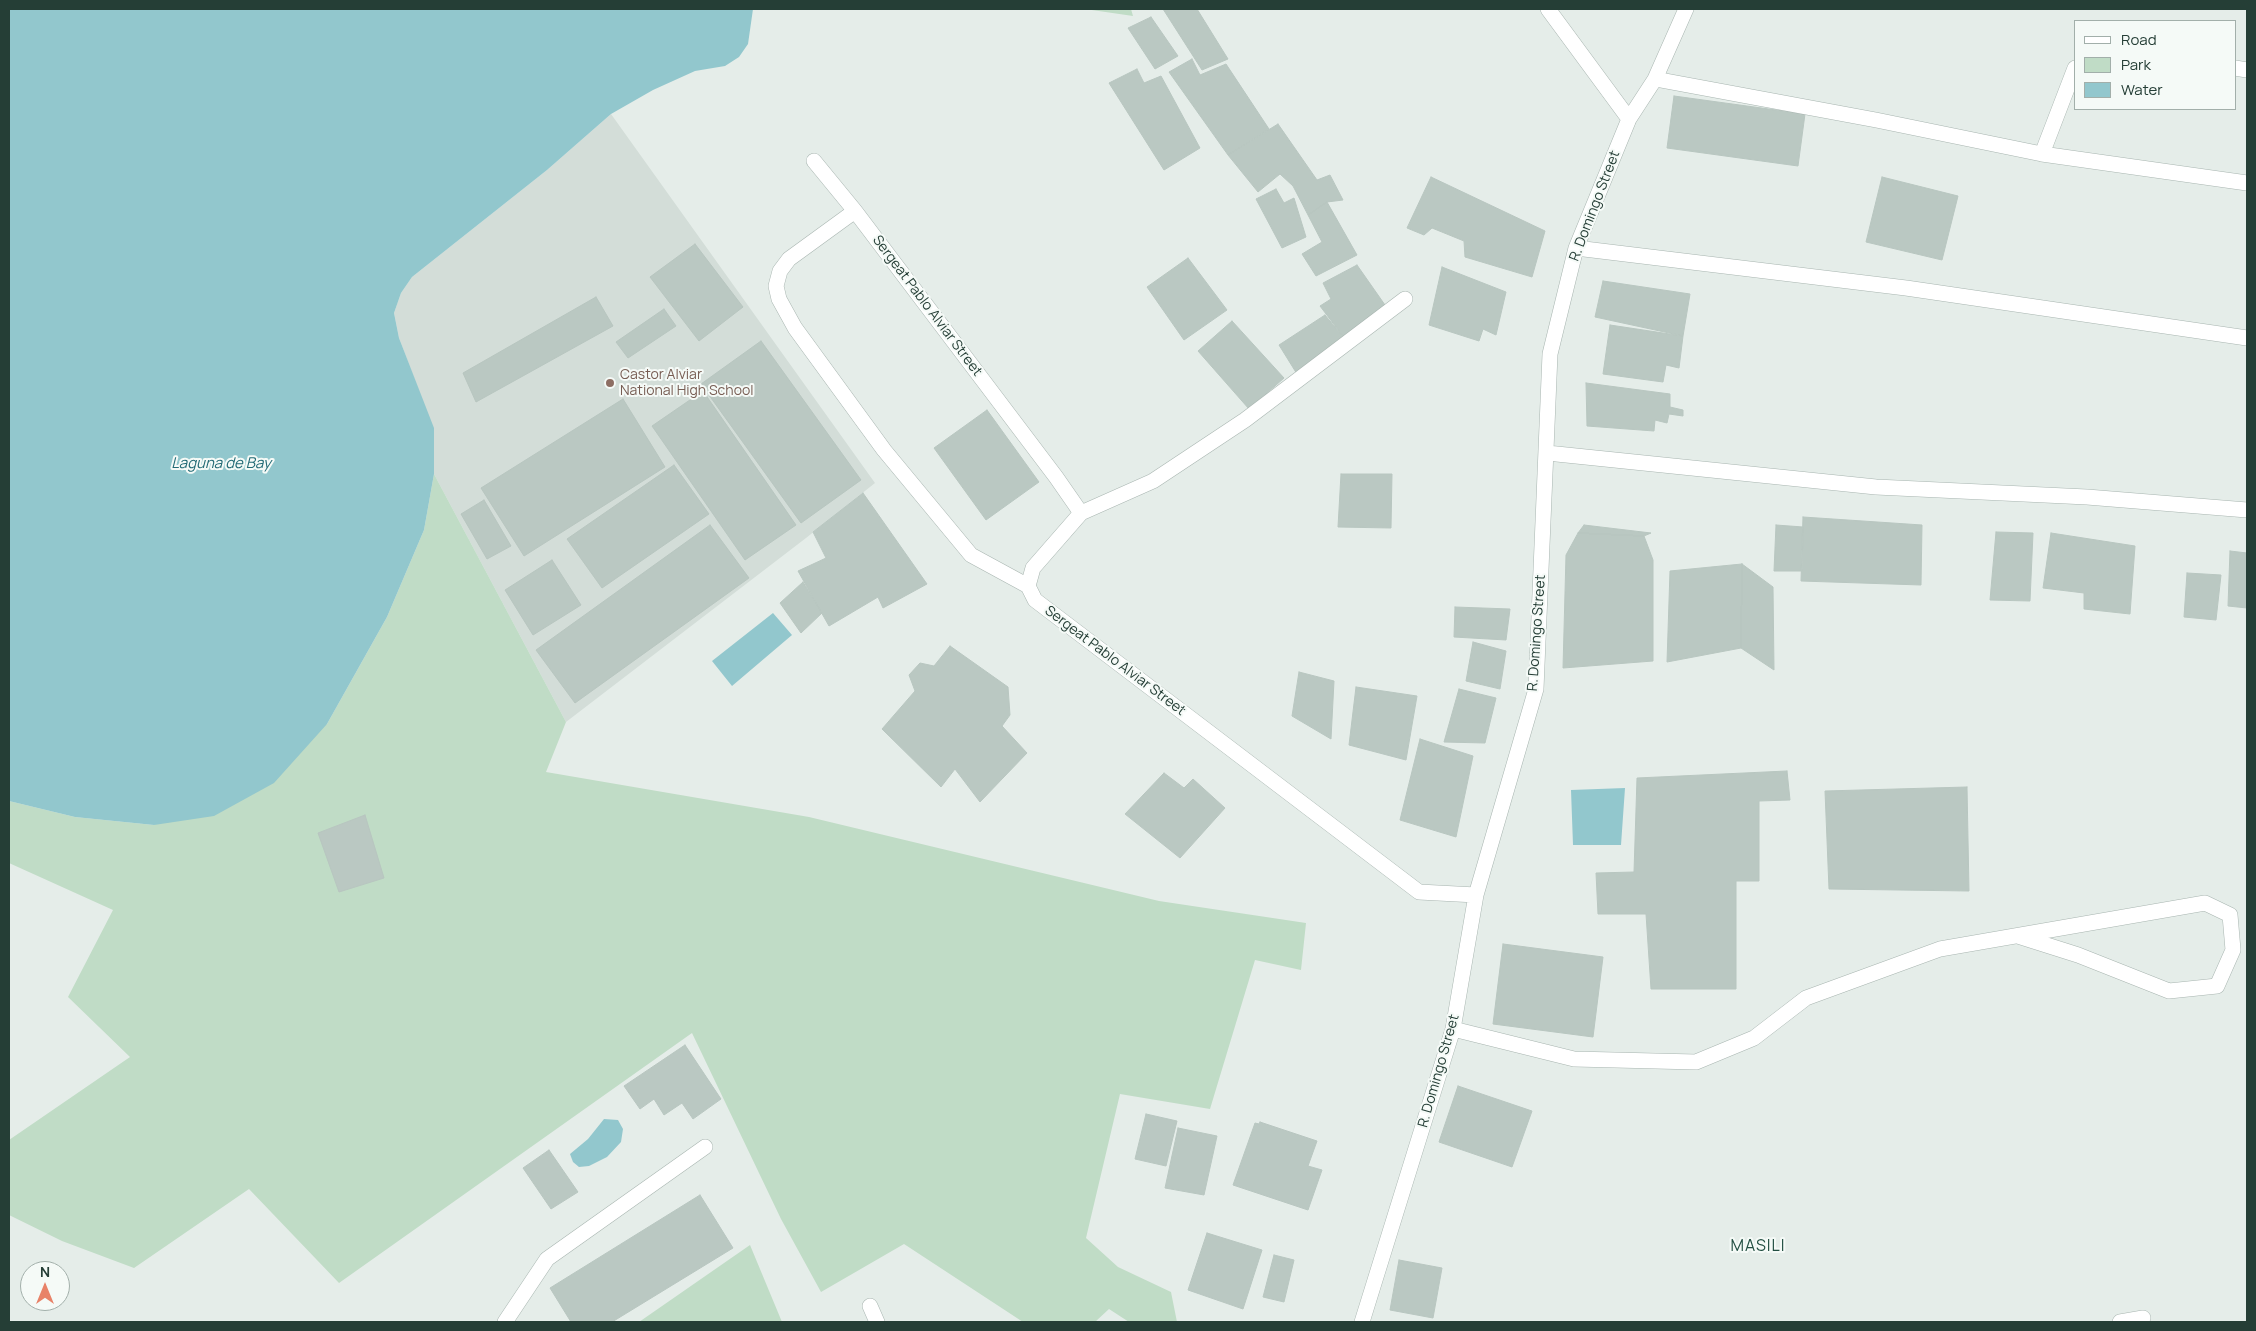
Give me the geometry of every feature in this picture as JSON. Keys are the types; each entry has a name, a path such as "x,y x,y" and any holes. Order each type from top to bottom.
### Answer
{"street":[{"path":"1548,9 1629,119"},
{"name":"R. Domingo Street","path":"1362,1322 1453,1029 1476,895 1536,689 1550,354 1576,248 1629,119 1654,79 1686,9"},
{"path":"2042,154 2074,71"},
{"path":"1654,79 1876,120 2042,154 2247,183"},
{"name":"Sergeat Pablo Alviar Street","path":"814,161 855,211 1056,477 1081,513"},
{"path":"855,211 789,259 780,271 776,286 779,299 812,352 884,450 971,555 1028,586 1033,568 1081,513 1152,481 1245,420 1405,299"},
{"path":"1576,248 1906,288 2247,338"},
{"path":"1547,453 1876,487 2087,497 2247,510"},
{"name":"Sergeat Pablo Alviar Street","path":"1028,586 1035,600 1418,892 1476,895"},
{"path":"1453,1029 1574,1059 1696,1062 1754,1038 1806,998 1940,949 2205,903 2230,916 2233,950 2217,986 2169,991 2078,955 2018,936"},
{"path":"505,1322 547,1258 705,1147"},
{"path":"870,1306 877,1322"},
{"path":"2120,1322 2143,1318"}],"shaded area":[{"name":"Castor Alviar National High School","path":"611,114 875,483 566,722 434,474 433,428 399,338 394,313 401,293 412,277 547,170"}],"green space":[{"path":"1085,9 1131,9 1133,16"},
{"path":"434,474 566,722 546,772 809,817 1159,901 1306,923 1301,970 1255,960 1210,1109 1120,1094 1086,1238 1118,1267 1171,1292 1177,1322 1129,1322 1109,1309 1095,1322 1023,1322 904,1244 821,1292 781,1219 692,1033 339,1283 249,1189 134,1268 62,1241 9,1215 9,1140 130,1057 68,997 113,910 9,863 9,801 75,817 154,825 327,724 387,617 424,530"},
{"path":"750,1245 782,1322 639,1322"}],"water":[{"name":"Laguna de Bay","path":"9,9 753,9 748,44 739,57 725,66 695,71 653,90 611,114 547,170 412,277 401,293 394,313 399,338 434,428 434,474 424,530 387,617 327,724 274,783 214,816 154,825 75,817 9,801"},
{"path":"773,613 792,635 732,686 712,661"},
{"path":"1625,788 1621,845 1573,845 1571,790"},
{"path":"604,1119 618,1120 623,1129 621,1142 607,1157 589,1166 579,1167 573,1162 570,1154 588,1139"}],"building":[{"path":"1163,9 1197,9 1228,59 1202,70"},
{"path":"1151,17 1178,56 1155,69 1128,28"},
{"path":"1192,59 1200,75 1226,64 1269,129 1228,155 1169,72"},
{"path":"1137,69 1144,83 1161,76 1200,148 1164,170 1109,83"},
{"path":"1674,96 1805,114 1798,166 1667,148"},
{"path":"1278,124 1317,180 1330,175 1343,200 1327,202 1308,215 1293,186 1280,174 1258,192 1228,155"},
{"path":"1431,177 1545,231 1532,277 1465,257 1464,241 1432,228 1424,235 1407,228"},
{"path":"1882,177 1958,196 1942,260 1866,242"},
{"path":"1276,189 1284,203 1294,198 1306,237 1282,248 1256,199"},
{"path":"1327,202 1357,255 1316,276 1302,254 1322,242 1308,215"},
{"path":"695,244 743,307 699,341 650,277"},
{"path":"1188,258 1227,310 1184,340 1147,287"},
{"path":"1357,265 1385,305 1345,339 1320,306 1331,299 1323,283"},
{"path":"1442,267 1506,292 1496,335 1483,329 1479,341 1429,325"},
{"path":"1603,281 1690,294 1683,336 1595,317"},
{"path":"596,297 613,326 476,402 463,373"},
{"path":"664,309 676,326 628,358 616,342"},
{"path":"1325,315 1345,339 1297,374 1279,345"},
{"path":"1232,321 1284,378 1249,409 1198,351"},
{"path":"1610,325 1683,336 1679,368 1666,365 1663,382 1603,374"},
{"path":"761,341 861,480 801,523 701,384"},
{"path":"1586,383 1670,394 1670,407 1683,410 1683,416 1669,414 1667,423 1655,420 1654,431 1587,426"},
{"path":"703,391 796,525 745,560 652,426"},
{"path":"623,399 665,467 524,556 481,488"},
{"path":"987,410 1039,482 986,520 934,448"},
{"path":"674,465 709,514 602,588 567,539"},
{"path":"1341,474 1392,474 1391,528 1338,527"},
{"path":"863,493 927,584 883,608 878,597 829,626 798,571 826,558 813,532"},
{"path":"484,500 511,546 487,559 461,514"},
{"path":"1803,517 1922,525 1921,585 1801,581"},
{"path":"710,525 749,578 575,703 536,650"},
{"path":"1584,525 1651,533 1644,536 1578,533"},
{"path":"1776,525 1803,527 1802,571 1774,571"},
{"path":"1996,532 2033,533 2030,601 1990,600"},
{"path":"1578,533 1644,536 1653,560 1653,661 1563,668 1566,555"},
{"path":"2051,533 2135,546 2130,614 2084,609 2084,593 2043,588"},
{"path":"2230,551 2247,553 2247,608 2228,606"},
{"path":"552,560 581,605 533,635 505,590"},
{"path":"1742,564 1773,587 1774,670 1741,648"},
{"path":"1742,564 1741,648 1667,662 1670,571"},
{"path":"2187,573 2221,575 2216,620 2184,617"},
{"path":"803,582 822,613 801,633 780,603"},
{"path":"1455,607 1510,609 1506,640 1454,637"},
{"path":"1473,642 1506,651 1500,689 1466,681"},
{"path":"950,646 1008,687 1010,715 1002,726 1027,753 980,802 955,769 941,787 882,729 915,691 909,675 920,663 934,666"},
{"path":"1299,672 1334,681 1331,739 1292,716"},
{"path":"1356,687 1417,696 1406,760 1349,745"},
{"path":"1459,689 1496,698 1485,743 1444,742"},
{"path":"1420,739 1473,756 1456,837 1400,820"},
{"path":"1787,771 1790,800 1759,801 1759,881 1736,881 1736,989 1651,989 1646,914 1598,914 1596,873 1634,872 1637,778"},
{"path":"1164,773 1184,788 1193,779 1225,808 1180,858 1125,814"},
{"path":"1967,787 1969,891 1829,889 1825,791"},
{"path":"365,815 384,878 339,892 318,833"},
{"path":"1503,944 1603,957 1593,1037 1493,1024"},
{"path":"685,1045 721,1099 693,1119 682,1103 664,1115 654,1099 640,1109 624,1086"},
{"path":"1458,1086 1532,1111 1512,1167 1439,1142"},
{"path":"1146,1114 1177,1121 1166,1166 1135,1159"},
{"path":"1260,1122 1317,1141 1308,1166 1322,1170 1308,1210 1233,1185 1255,1123 1259,1124"},
{"path":"1178,1128 1217,1136 1204,1195 1165,1188"},
{"path":"549,1150 578,1192 551,1209 523,1168"},
{"path":"700,1195 733,1248 612,1322 571,1322 550,1288"},
{"path":"1207,1233 1262,1250 1243,1309 1188,1290"},
{"path":"1274,1255 1294,1260 1284,1302 1263,1297"},
{"path":"1399,1260 1442,1268 1433,1318 1390,1310"}],"place":[{"name":"Castor Alviar National High School","path":"610,383"}],"district":[{"name":"MASILI","path":"1758,1247"}]}
